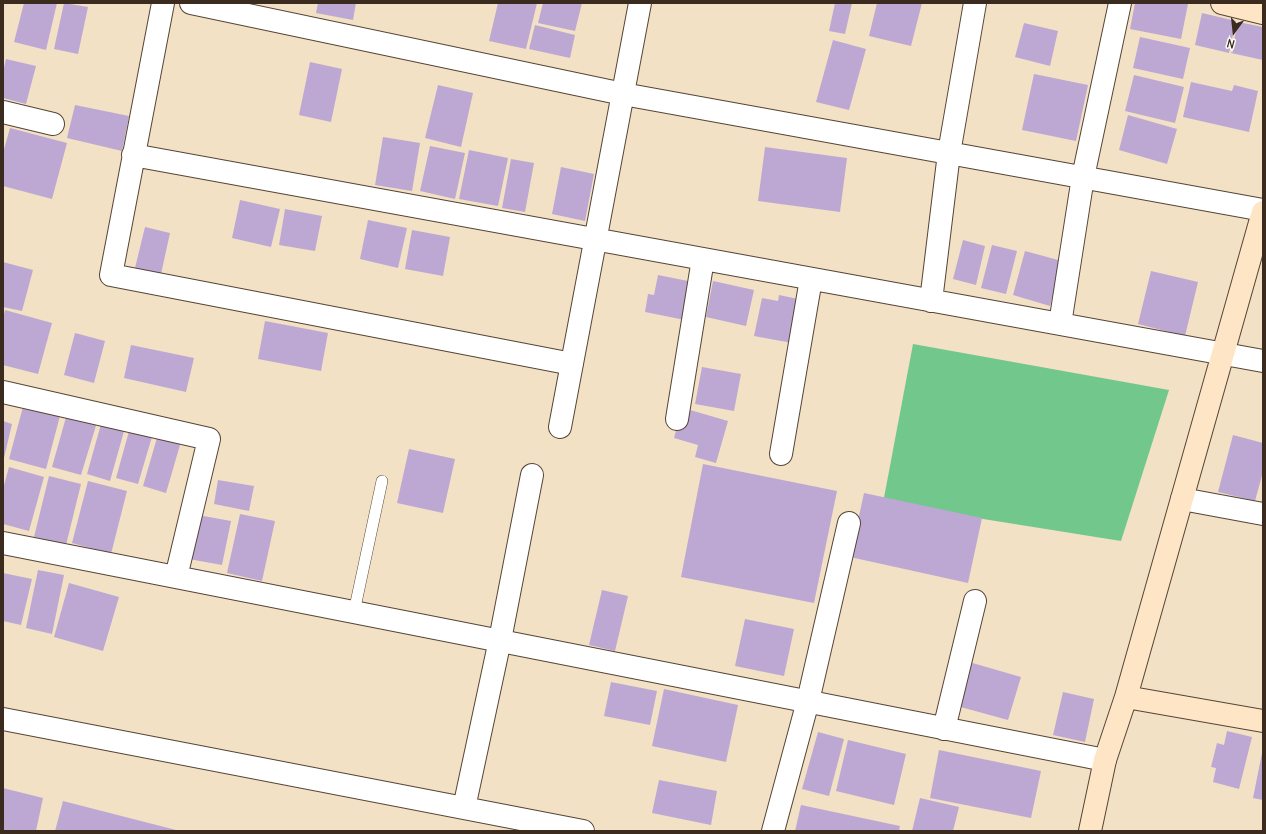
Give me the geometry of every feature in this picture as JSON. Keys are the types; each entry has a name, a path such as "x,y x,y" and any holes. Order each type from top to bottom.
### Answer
{"street":[{"path":"162,3 111,275 572,364"},
{"path":"191,3 623,94 1263,211 1126,697 1105,760 1090,831"},
{"path":"560,427 640,3"},
{"path":"931,300 949,153 975,3"},
{"path":"1222,3 1263,13"},
{"path":"1060,324 1083,177 1117,4"},
{"path":"3,112 53,124"},
{"path":"133,155 1263,361"},
{"path":"677,420 703,259"},
{"path":"781,454 811,279"},
{"path":"3,392 209,439 176,577"},
{"path":"464,808 500,640 532,475"},
{"path":"1182,499 1263,514"},
{"path":"773,831 808,701 849,523"},
{"path":"3,543 808,701 944,730 1105,760"},
{"path":"944,730 975,601"},
{"path":"1126,697 1263,721"},
{"path":"3,720 583,831"}],"lane":[{"path":"354,612 382,481"}],"green space":[{"path":"913,344 1169,390 1121,541 883,503"}],"building":[{"path":"24,3 57,3 46,50 14,42"},
{"path":"64,3 88,7 78,54 54,49"},
{"path":"318,3 356,3 353,20 316,13"},
{"path":"498,3 537,3 526,49 489,41"},
{"path":"543,3 582,3 575,31 538,23"},
{"path":"835,3 852,3 845,34 829,31"},
{"path":"877,3 922,3 911,46 869,36"},
{"path":"1135,3 1188,4 1181,39 1130,29"},
{"path":"1202,13 1236,21 1229,53 1195,45"},
{"path":"1238,22 1263,27 1263,60 1231,53"},
{"path":"1024,23 1058,31 1050,66 1015,57"},
{"path":"535,25 575,35 570,58 529,49"},
{"path":"1140,37 1190,48 1183,79 1133,68"},
{"path":"833,40 866,49 849,110 816,102"},
{"path":"6,59 36,66 26,104 3,98 3,72"},
{"path":"310,62 342,69 331,122 299,115"},
{"path":"1034,74 1088,85 1076,141 1022,130"},
{"path":"1134,75 1184,87 1175,123 1125,111"},
{"path":"1191,82 1232,91 1234,85 1258,91 1249,132 1183,117"},
{"path":"438,85 473,93 461,147 425,138"},
{"path":"75,105 129,116 122,151 67,138"},
{"path":"1128,115 1177,129 1167,164 1119,150"},
{"path":"10,128 67,143 52,199 3,186 3,153"},
{"path":"383,137 420,143 412,191 375,185"},
{"path":"430,146 465,153 455,199 420,191"},
{"path":"765,147 847,158 840,212 758,201"},
{"path":"469,150 508,158 498,206 459,199"},
{"path":"511,159 534,163 525,212 502,208"},
{"path":"561,167 594,174 585,221 552,214"},
{"path":"240,200 280,209 271,247 232,238"},
{"path":"285,209 322,216 315,251 279,245"},
{"path":"368,220 407,228 398,268 360,259"},
{"path":"145,227 170,233 161,274 135,268"},
{"path":"412,230 450,237 443,276 405,269"},
{"path":"963,240 985,246 976,285 953,279"},
{"path":"992,245 1017,251 1006,294 981,288"},
{"path":"1025,251 1062,261 1050,306 1013,295"},
{"path":"3,262 33,270 22,311 3,307"},
{"path":"1151,271 1198,282 1185,336 1138,324"},
{"path":"658,275 693,282 685,320 645,312 648,294 654,295"},
{"path":"713,281 754,290 746,326 706,317"},
{"path":"779,295 798,299 792,343 754,336 762,298 778,301"},
{"path":"5,310 52,323 38,374 3,365 3,319"},
{"path":"265,321 328,333 321,371 258,359"},
{"path":"75,333 105,341 94,383 64,375"},
{"path":"131,345 194,358 186,392 124,378"},
{"path":"702,367 741,374 734,411 695,404"},
{"path":"24,403 61,412 46,469 9,459"},
{"path":"68,410 98,419 81,475 52,467"},
{"path":"690,410 728,421 716,463 695,457 698,445 674,438 679,420 687,423"},
{"path":"103,417 126,424 110,481 87,474"},
{"path":"3,421 12,424 4,458 3,458"},
{"path":"131,424 154,430 138,484 116,478"},
{"path":"159,431 182,438 166,493 143,486"},
{"path":"1233,435 1263,443 1263,472 1255,501 1218,492"},
{"path":"409,449 455,459 443,513 397,503"},
{"path":"703,464 837,491 814,603 681,577"},
{"path":"9,467 44,477 29,531 3,524 3,489"},
{"path":"49,476 81,484 66,545 34,537"},
{"path":"218,480 254,486 249,511 214,504"},
{"path":"88,481 127,491 111,554 72,543"},
{"path":"864,493 982,518 968,583 850,557"},
{"path":"240,514 275,521 262,581 227,573"},
{"path":"198,515 231,521 222,565 189,559"},
{"path":"38,570 64,575 52,634 26,628"},
{"path":"3,573 32,579 21,625 3,621"},
{"path":"69,583 119,597 103,651 54,637"},
{"path":"602,590 628,596 615,651 589,645"},
{"path":"745,619 794,629 784,676 735,666"},
{"path":"969,662 1021,677 1008,720 957,706"},
{"path":"611,682 657,691 650,725 604,716"},
{"path":"664,689 738,705 726,762 652,746"},
{"path":"1063,692 1094,699 1085,742 1053,735"},
{"path":"1227,731 1252,737 1239,789 1213,782 1216,768 1211,767 1217,743 1224,745"},
{"path":"818,732 844,739 829,796 802,789"},
{"path":"848,740 906,754 894,805 836,791"},
{"path":"939,750 1041,771 1031,818 930,798"},
{"path":"1263,753 1263,800 1253,798"},
{"path":"659,780 717,791 711,825 652,813"},
{"path":"3,788 43,798 36,831 3,831"},
{"path":"920,798 959,807 953,831 912,831"},
{"path":"63,801 176,830 55,831"},
{"path":"801,805 900,826 899,831 795,831"}]}
